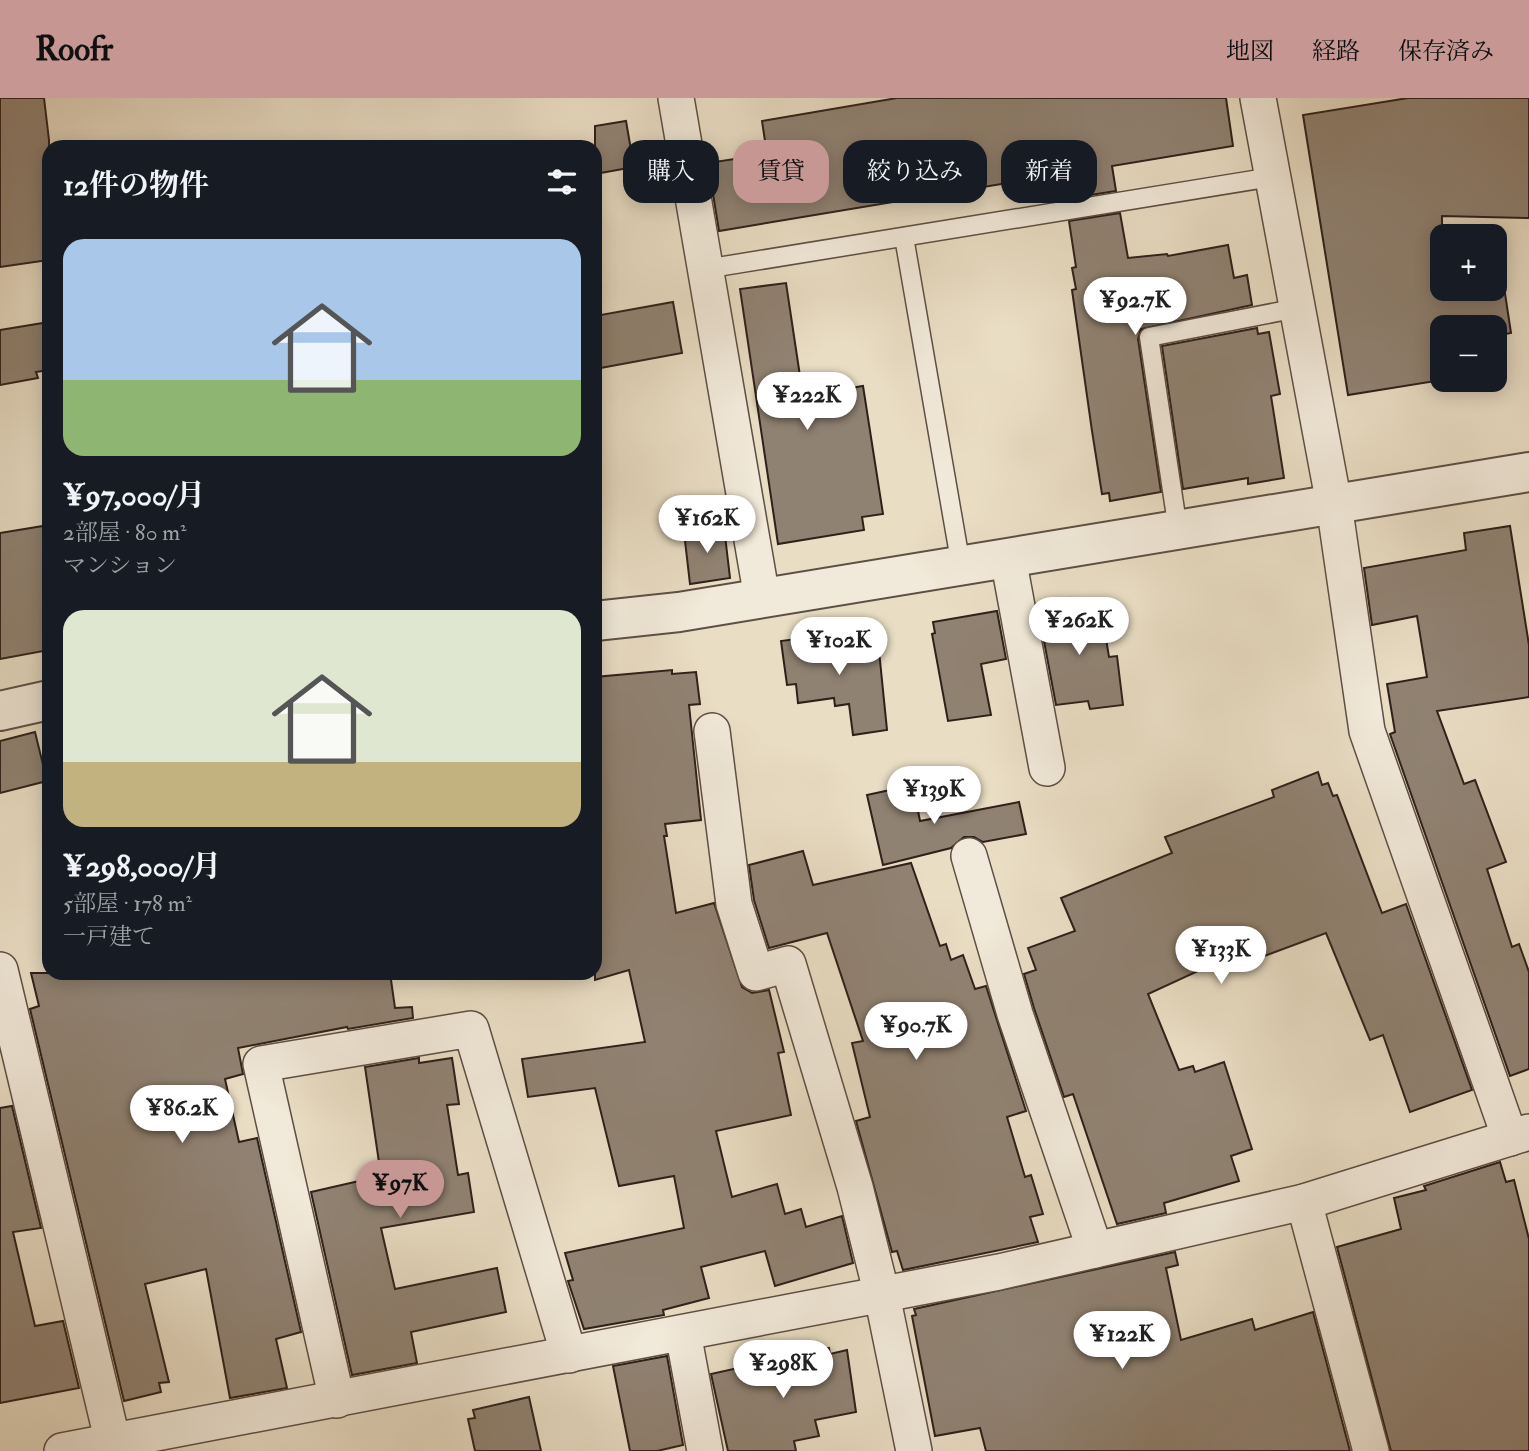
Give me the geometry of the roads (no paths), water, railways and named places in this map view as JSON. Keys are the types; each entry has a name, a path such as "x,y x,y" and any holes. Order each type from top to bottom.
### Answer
{"street":[{"path":"676,98 762,598"},
{"path":"62,1451 114,1446 337,1399 1095,1250 1304,1202 1520,1135 1367,731 1334,504 1258,98"},
{"path":"602,620 762,598 1529,472"},
{"path":"1008,558 1047,768"},
{"path":"0,711 42,702"},
{"path":"712,731 734,904 756,973 788,964 855,1187 882,1294 914,1451"},
{"path":"969,856 1015,1014 1095,1250"},
{"path":"0,970 114,1446"},
{"path":"337,1399 261,1064 471,1029 569,1355"},
{"path":"1304,1202 1371,1451"},
{"path":"683,1333 705,1451"}],"lane":[{"path":"705,270 1272,177"},
{"path":"904,237 961,566"},
{"path":"1178,530 1149,337 1297,308"}]}
